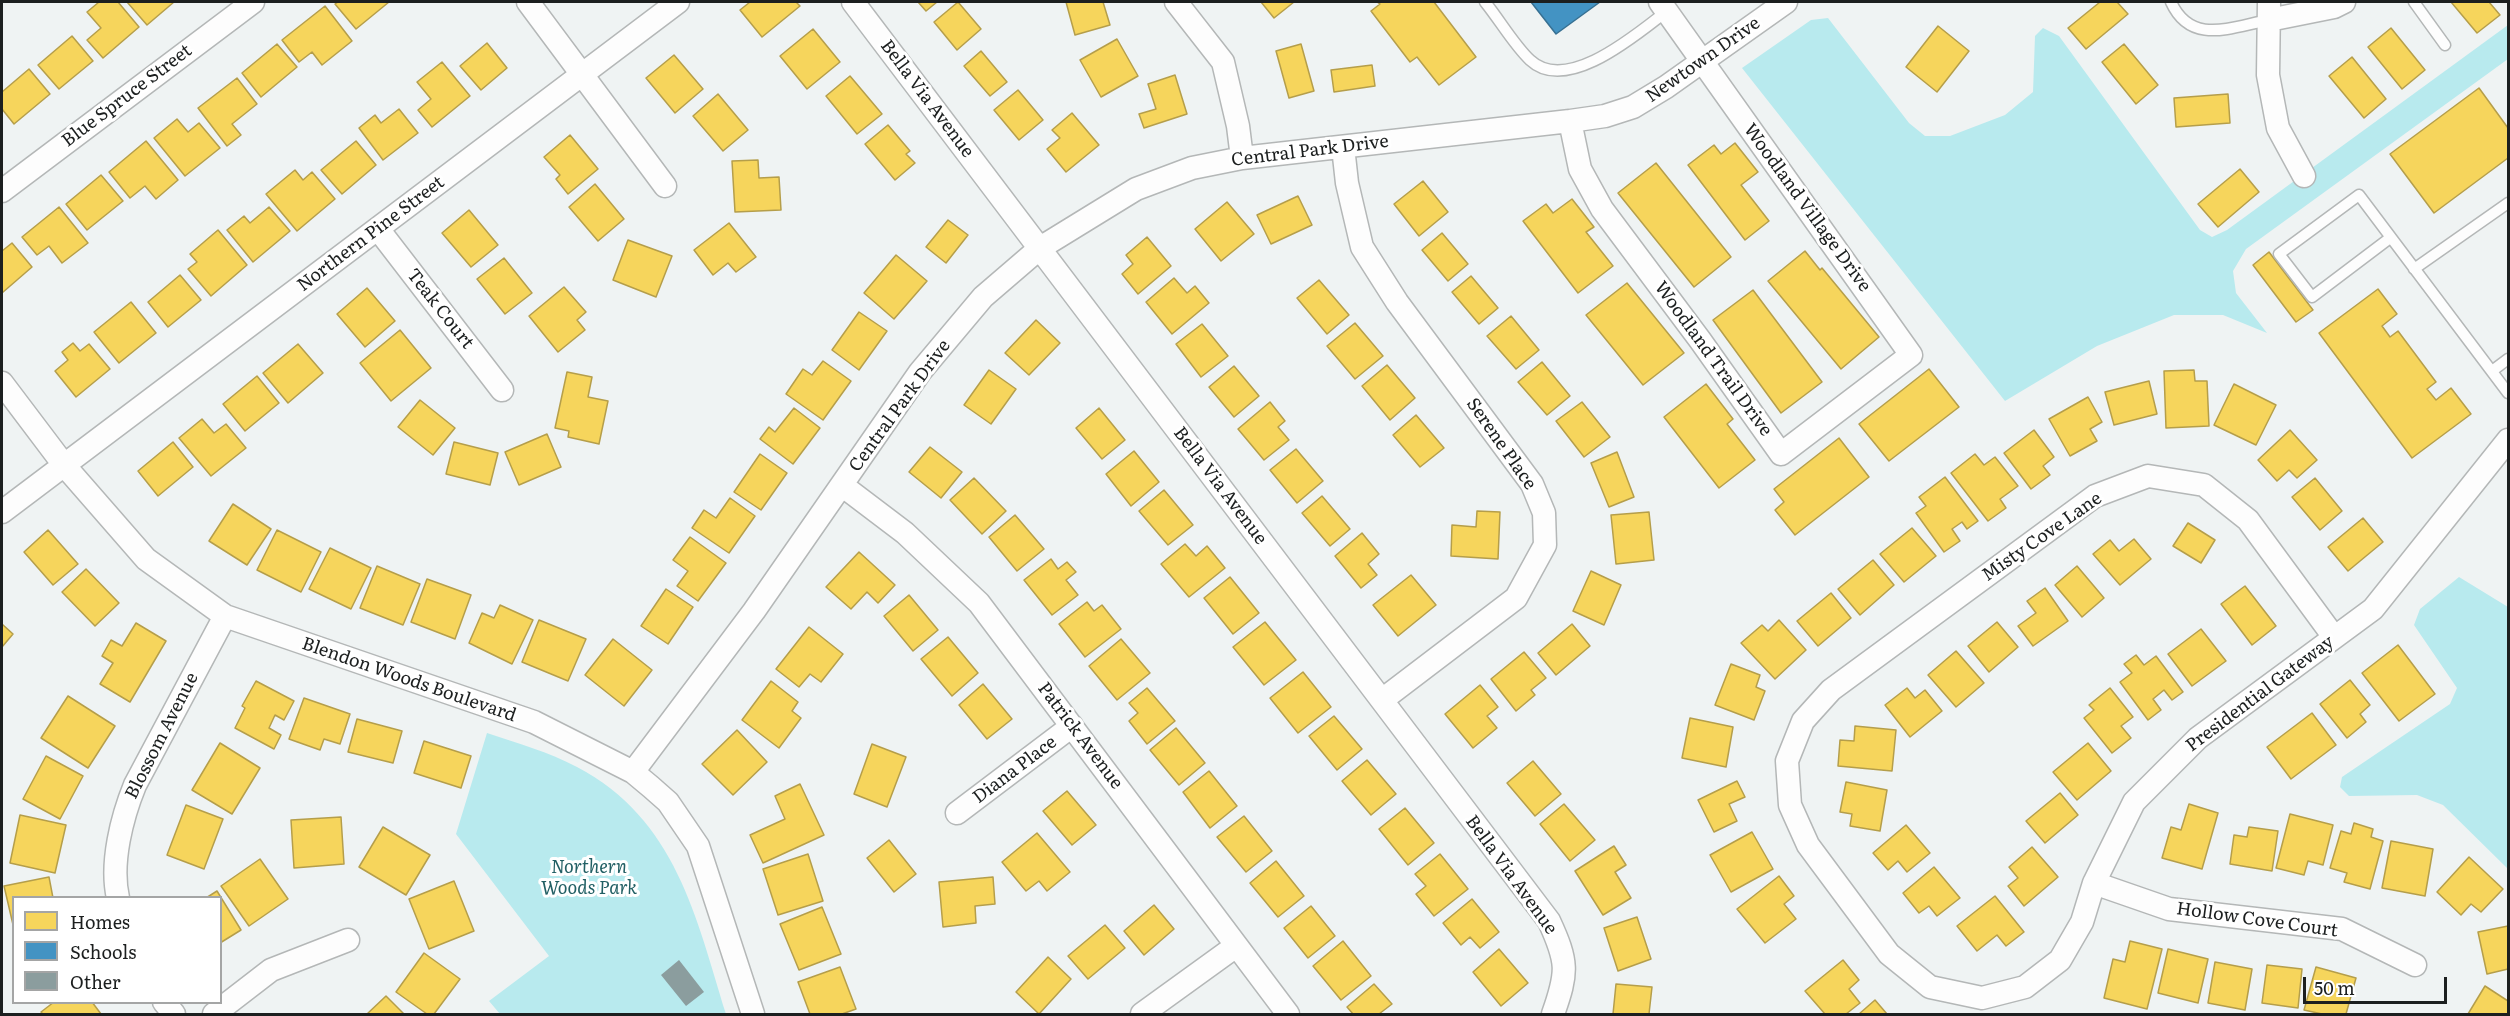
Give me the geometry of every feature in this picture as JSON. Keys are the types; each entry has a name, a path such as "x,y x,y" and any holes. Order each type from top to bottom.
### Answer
{"street":[{"name":"Blue Spruce Street","path":"2,191 253,2"},
{"path":"528,2 665,186"},
{"name":"Northern Pine Street","path":"2,512 678,2"},
{"name":"Bella Via Avenue","path":"853,2 1549,921 1562,949 1565,981 1553,1014"},
{"path":"1176,2 1223,62 1239,126 1242,158"},
{"name":"Newtown Drive","path":"1510,128 1605,116 1633,107 1786,2"},
{"path":"2304,176 2278,128 2268,75 2269,11 2334,8 2344,2"},
{"name":"Woodland Village Drive","path":"1664,6 1728,100 1911,355"},
{"name":"Woodland Trail Drive","path":"1570,121 1580,169 1602,209 1700,340 1781,454 1911,355"},
{"name":"Central Park Drive","path":"633,772 754,611 920,372 983,297 1040,248 1136,189 1192,168 1242,158 1510,128"},
{"name":"Serene Place","path":"1343,147 1347,183 1362,247 1397,302 1532,484 1544,513 1545,545 1516,598 1382,700"},
{"name":"Teak Court","path":"378,229 502,390"},
{"name":"Blendon Woods Boulevard","path":"2,383 64,465 146,560 225,616 534,722 633,772 668,802 698,846 753,1014"},
{"name":"Presidential Gateway","path":"1982,1006 2025,987 2060,960 2082,922 2094,883 2134,802 2198,738 2373,609 2508,440"},
{"name":"Misty Cove Lane","path":"1982,1006 1930,987 1890,954 1808,845 1790,805 1787,761 1803,722 1831,690 2095,496 2148,476 2204,484 2248,520 2334,637"},
{"name":"Patrick Avenue","path":"843,486 905,533 979,603 1288,1014"},
{"name":"Blossom Avenue","path":"118,896 114,880 124,812 135,785 225,616"},
{"name":"Diana Place","path":"957,813 1072,726"},
{"name":"Hollow Cove Court","path":"2094,883 2169,909 2342,929 2415,965"},
{"path":"214,1014 271,970 348,940"},
{"path":"1142,1014 1236,946"}],"lane":[{"path":"1485,2 1531,61 1550,70 1575,68 1602,58 1664,6"},
{"path":"2171,2 2175,11 2188,25 2202,31 2269,11"},
{"path":"2414,2 2445,45"},
{"path":"2390,238 2312,297 2278,255 2360,195 2508,393"},
{"path":"2414,269 2508,203"},
{"path":"2492,371 2508,359"}],"green space":[{"path":"1828,18 1909,123 1925,136 1950,136 2005,115 2033,92 2035,36 2043,28 2059,36 2200,230 2212,237 2227,230 2508,25 2508,59 2246,249 2233,271 2236,293 2267,333 2223,315 2174,315 2097,346 2005,401 1742,68 1811,20"},
{"path":"2459,577 2508,607 2508,869 2443,805 2417,795 2349,796 2340,787 2342,777 2450,704 2457,688 2414,625 2420,609"},
{"name":"Northern Woods Park","path":"487,733 544,752 577,767 611,789 638,814 660,842 692,907 726,1014 500,1014 489,1001 549,956 456,834"}],"building: Homes":[{"path":"99,2 118,2 139,27 103,58 87,40 101,28 87,12"},
{"path":"127,2 174,2 147,25"},
{"path":"338,2 389,2 356,29 335,4"},
{"path":"750,2 796,2 800,6 762,37 740,10"},
{"path":"918,2 937,2 926,11"},
{"path":"958,2 981,29 957,50 934,22"},
{"path":"1066,2 1103,2 1110,25 1075,35"},
{"path":"1261,2 1294,2 1274,18"},
{"path":"1377,2 1434,2 1476,57 1439,85 1417,57 1410,62 1371,11 1380,4"},
{"path":"2100,2 2117,2 2128,14 2086,49 2068,28"},
{"path":"2451,2 2489,2 2500,15 2477,33"},
{"path":"325,6 352,41 322,65 312,52 299,62 282,40"},
{"path":"1938,26 1969,51 1937,92 1906,67"},
{"path":"2391,28 2425,70 2402,89 2368,47"},
{"path":"813,29 840,62 807,89 780,56"},
{"path":"72,36 93,61 59,89 38,65"},
{"path":"1117,39 1138,76 1101,97 1080,60"},
{"path":"487,43 507,68 481,90 460,66"},
{"path":"277,44 297,67 261,97 242,73"},
{"path":"1301,44 1314,91 1289,98 1276,51"},
{"path":"2124,44 2158,85 2136,104 2102,62"},
{"path":"981,51 1007,82 990,96 964,66"},
{"path":"674,55 703,89 675,113 646,78"},
{"path":"2352,57 2386,99 2364,118 2329,76"},
{"path":"442,62 470,96 432,127 418,110 431,99 417,82"},
{"path":"1372,65 1375,86 1334,92 1331,70"},
{"path":"29,69 50,94 14,124 2,109 2,92"},
{"path":"1175,75 1187,114 1144,128 1139,114 1156,109 1148,84"},
{"path":"850,76 882,114 857,134 826,96"},
{"path":"237,78 257,104 232,124 241,135 227,146 198,108"},
{"path":"2479,88 2508,128 2508,158 2434,213 2390,154"},
{"path":"1018,90 1043,120 1019,140 994,110"},
{"path":"718,94 748,130 723,151 693,116"},
{"path":"2228,94 2230,123 2176,127 2174,98"},
{"path":"399,109 418,133 383,160 359,128 375,115 381,123"},
{"path":"1072,113 1099,145 1066,172 1047,149 1060,138 1052,130"},
{"path":"177,119 188,132 199,123 220,148 185,176 154,138"},
{"path":"888,125 910,151 906,154 915,163 895,180 865,144"},
{"path":"570,135 598,169 568,194 556,179 560,175 544,157"},
{"path":"146,141 178,180 156,199 145,186 130,198 109,172"},
{"path":"356,141 376,165 342,194 321,170"},
{"path":"1735,143 1758,172 1741,185 1769,221 1745,240 1688,165 1714,145 1721,154"},
{"path":"758,160 759,178 779,177 781,210 735,212 732,161"},
{"path":"1656,163 1731,257 1694,287 1618,193"},
{"path":"2240,169 2259,192 2218,227 2198,204"},
{"path":"295,170 303,180 312,172 335,199 297,231 266,194"},
{"path":"101,175 123,201 87,230 66,204"},
{"path":"1423,181 1448,212 1419,236 1394,204"},
{"path":"595,184 624,219 598,241 569,207"},
{"path":"1298,196 1312,225 1271,244 1257,215"},
{"path":"1572,199 1594,227 1586,232 1613,266 1578,293 1523,221 1546,204 1553,213"},
{"path":"1227,202 1254,234 1221,261 1195,229"},
{"path":"59,207 88,243 62,263 49,246 37,255 22,237"},
{"path":"269,207 290,231 253,262 227,230 244,216 250,223"},
{"path":"469,210 498,245 471,267 442,233"},
{"path":"948,220 968,235 946,263 926,247"},
{"path":"729,223 756,257 736,272 728,263 713,275 694,250"},
{"path":"218,230 247,265 211,296 188,269 197,262 190,254"},
{"path":"1442,233 1468,264 1448,281 1422,250"},
{"path":"1147,237 1171,266 1138,294 1122,274 1133,264 1126,255"},
{"path":"628,240 672,256 656,297 613,280"},
{"path":"12,243 32,267 2,293 2,251"},
{"path":"1805,251 1879,337 1841,369 1768,281"},
{"path":"2269,252 2313,310 2296,322 2253,265"},
{"path":"896,255 927,281 894,319 864,293"},
{"path":"504,258 532,293 505,314 477,279"},
{"path":"180,275 201,300 168,327 148,302"},
{"path":"1471,276 1498,308 1479,324 1452,292"},
{"path":"1174,278 1187,293 1195,286 1209,303 1172,334 1146,302"},
{"path":"1319,280 1349,315 1327,334 1297,298"},
{"path":"1627,283 1684,353 1643,385 1586,315"},
{"path":"564,287 586,312 577,320 585,330 558,352 529,316"},
{"path":"367,288 395,321 365,347 337,314"},
{"path":"2378,289 2397,314 2382,326 2390,337 2398,331 2436,382 2427,389 2436,400 2451,388 2471,414 2412,458 2319,333"},
{"path":"1753,290 1822,382 1781,413 1713,320"},
{"path":"131,302 156,333 119,363 94,332"},
{"path":"859,312 887,331 859,370 832,350"},
{"path":"1511,316 1539,350 1516,369 1487,336"},
{"path":"1036,320 1060,343 1029,375 1005,353"},
{"path":"1355,323 1383,356 1355,379 1327,346"},
{"path":"1202,324 1228,356 1201,377 1176,344"},
{"path":"400,330 431,368 391,401 360,363"},
{"path":"73,343 80,351 89,344 110,369 76,397 55,371 68,360 62,352"},
{"path":"298,344 323,373 288,403 263,373"},
{"path":"823,361 851,381 823,420 786,394 803,369 812,375"},
{"path":"1542,362 1570,396 1547,415 1518,382"},
{"path":"1387,365 1415,398 1390,420 1362,386"},
{"path":"1234,366 1259,396 1234,417 1209,387"},
{"path":"1929,369 1959,407 1889,461 1859,424"},
{"path":"989,370 1016,389 991,424 964,405"},
{"path":"2194,370 2195,381 2207,381 2209,426 2166,428 2164,371"},
{"path":"567,372 592,377 588,397 608,401 599,444 568,437 569,431 555,428"},
{"path":"257,376 279,403 245,431 223,404"},
{"path":"2149,381 2157,414 2114,425 2105,392"},
{"path":"1706,384 1733,419 1727,424 1755,460 1719,488 1664,417"},
{"path":"2234,384 2276,405 2256,445 2214,425"},
{"path":"2088,397 2102,422 2090,429 2097,441 2070,456 2049,419"},
{"path":"420,400 455,428 433,455 398,427"},
{"path":"1270,402 1285,421 1278,427 1289,440 1264,460 1238,429"},
{"path":"1582,402 1610,437 1584,457 1556,421"},
{"path":"794,408 820,428 793,464 760,439 769,427 775,432"},
{"path":"1099,408 1125,440 1102,459 1076,428"},
{"path":"1416,415 1444,448 1420,467 1393,435"},
{"path":"202,419 214,433 226,424 246,448 211,476 179,438"},
{"path":"2034,430 2054,457 2043,466 2050,475 2031,489 2004,453"},
{"path":"2290,430 2317,460 2297,478 2289,470 2277,481 2258,460"},
{"path":"547,434 561,467 519,485 505,452"},
{"path":"1839,438 1869,477 1795,535 1775,510 1784,502 1774,489"},
{"path":"173,442 193,467 158,496 138,471"},
{"path":"454,442 498,453 490,485 446,474"},
{"path":"930,447 962,472 941,498 909,472"},
{"path":"1296,449 1323,481 1297,503 1270,470"},
{"path":"1134,451 1159,482 1131,506 1106,474"},
{"path":"1617,452 1634,497 1609,507 1591,463"},
{"path":"760,454 787,473 761,510 734,492"},
{"path":"1975,454 1984,465 1995,457 2018,486 2000,499 2006,508 1988,521 1951,473"},
{"path":"1945,477 1978,521 1967,529 1962,522 1952,529 1960,541 1944,552 1916,513 1926,506 1919,497"},
{"path":"974,478 1006,511 982,534 950,500"},
{"path":"2315,478 2342,511 2320,530 2292,497"},
{"path":"1164,490 1193,525 1168,545 1139,511"},
{"path":"1322,496 1350,529 1330,546 1302,513"},
{"path":"730,498 755,516 729,553 692,528 704,510 716,518"},
{"path":"233,504 271,529 247,565 209,541"},
{"path":"1477,511 1500,512 1498,559 1451,556 1452,525 1476,527"},
{"path":"1649,512 1654,560 1616,564 1611,515"},
{"path":"1015,515 1044,549 1017,571 989,537"},
{"path":"2363,518 2383,542 2348,571 2328,547"},
{"path":"2188,523 2215,540 2201,563 2173,546"},
{"path":"1912,528 1936,556 1904,582 1880,554"},
{"path":"48,530 78,564 53,585 24,552"},
{"path":"277,530 321,552 301,592 257,570"},
{"path":"1362,533 1379,554 1368,564 1377,575 1361,588 1335,556"},
{"path":"690,537 726,563 698,601 677,586 688,571 673,560"},
{"path":"2134,539 2151,559 2120,585 2093,554 2110,540 2119,551"},
{"path":"1185,544 1196,556 1207,546 1225,568 1189,597 1161,564"},
{"path":"330,548 371,568 351,609 309,589"},
{"path":"859,552 895,585 878,603 867,592 851,609 826,587"},
{"path":"1051,559 1058,569 1067,562 1076,572 1066,580 1078,595 1052,615 1024,580"},
{"path":"1873,560 1894,585 1860,615 1838,589"},
{"path":"377,566 420,584 403,625 360,608"},
{"path":"2077,566 2104,598 2082,617 2055,585"},
{"path":"86,569 119,603 95,626 62,592"},
{"path":"1591,571 1621,585 1604,625 1573,611"},
{"path":"1411,575 1436,605 1398,636 1373,605"},
{"path":"1230,577 1259,613 1233,634 1204,598"},
{"path":"427,579 471,595 455,639 411,622"},
{"path":"2245,586 2276,626 2252,645 2221,604"},
{"path":"2045,588 2068,621 2033,646 2018,626 2036,613 2027,601"},
{"path":"666,589 693,607 668,644 641,626"},
{"path":"1831,593 1851,618 1818,646 1797,621"},
{"path":"909,595 938,630 913,651 884,616"},
{"path":"1087,602 1094,611 1102,605 1121,629 1085,657 1059,624"},
{"path":"500,605 533,620 512,664 469,643 482,613 494,618"},
{"path":"539,620 586,639 568,681 522,662"},
{"path":"1779,620 1806,650 1775,679 1741,643 1762,625 1768,631"},
{"path":"1265,622 1296,660 1264,685 1233,647"},
{"path":"1997,622 2018,647 1989,672 1968,646"},
{"path":"136,623 166,641 130,702 100,684 113,663 102,656 111,640 122,646"},
{"path":"2,624 13,634 2,647"},
{"path":"1572,624 1590,646 1556,675 1538,653"},
{"path":"809,627 843,654 821,682 810,674 799,687 776,669"},
{"path":"2201,629 2226,661 2192,686 2168,654"},
{"path":"948,637 978,673 952,696 921,659"},
{"path":"613,639 652,670 624,706 585,675"},
{"path":"1121,639 1150,673 1117,700 1089,666"},
{"path":"2398,645 2435,694 2399,721 2362,673"},
{"path":"1956,651 1984,683 1956,707 1928,675"},
{"path":"1524,652 1546,678 1531,690 1535,695 1516,711 1491,679"},
{"path":"2136,655 2144,665 2156,656 2183,692 2172,700 2164,690 2153,699 2161,710 2148,720 2120,682 2132,673 2124,664"},
{"path":"1731,664 1760,675 1756,687 1765,691 1754,720 1715,705"},
{"path":"1303,672 1331,707 1298,733 1270,698"},
{"path":"2350,680 2370,705 2360,714 2366,722 2347,738 2320,704"},
{"path":"256,681 294,701 284,720 275,715 269,728 281,735 274,749 235,728 245,708 242,706"},
{"path":"771,681 798,702 792,711 801,718 779,748 742,720"},
{"path":"983,684 1012,719 987,739 959,705"},
{"path":"1480,685 1498,707 1487,716 1497,728 1473,748 1445,714"},
{"path":"1147,688 1175,721 1147,744 1129,721 1138,713 1129,703"},
{"path":"1907,688 1915,698 1925,690 1942,711 1910,737 1885,705"},
{"path":"2110,688 2133,717 2121,726 2131,738 2112,753 2084,718 2094,710 2089,705"},
{"path":"68,696 115,726 88,768 41,738"},
{"path":"304,698 350,714 340,744 324,739 320,750 289,739"},
{"path":"2312,713 2336,745 2291,779 2267,747"},
{"path":"1334,716 1362,749 1337,770 1309,736"},
{"path":"1690,718 1733,727 1726,767 1682,758"},
{"path":"357,719 402,731 393,763 348,752"},
{"path":"1855,726 1896,730 1892,771 1838,766 1840,740 1854,741"},
{"path":"1176,728 1205,763 1179,785 1150,750"},
{"path":"737,730 767,762 733,795 702,764"},
{"path":"424,741 471,756 461,788 414,773"},
{"path":"220,743 260,768 232,814 192,790"},
{"path":"2088,743 2111,771 2077,800 2053,772"},
{"path":"872,744 906,757 887,807 854,794"},
{"path":"46,756 83,776 60,819 23,799"},
{"path":"1367,760 1396,794 1371,815 1342,781"},
{"path":"1533,761 1561,794 1535,816 1507,783"},
{"path":"1209,771 1237,806 1210,828 1183,792"},
{"path":"1737,781 1745,797 1729,804 1737,821 1714,832 1698,800"},
{"path":"1846,782 1887,790 1880,831 1850,826 1852,814 1840,812"},
{"path":"800,784 824,835 763,863 750,835 785,819 775,796"},
{"path":"1067,791 1096,825 1072,845 1043,811"},
{"path":"2060,793 2078,815 2045,843 2026,821"},
{"path":"1564,804 1595,840 1570,861 1540,824"},
{"path":"2189,804 2218,813 2202,869 2162,858 2171,827 2181,830"},
{"path":"186,805 223,819 204,869 167,855"},
{"path":"1405,808 1434,843 1408,865 1379,829"},
{"path":"2290,814 2333,825 2323,865 2308,861 2304,875 2276,868"},
{"path":"20,815 66,825 55,873 10,863"},
{"path":"1244,816 1272,851 1246,872 1217,837"},
{"path":"341,817 344,864 294,868 291,820"},
{"path":"2354,823 2373,829 2371,837 2383,841 2370,889 2344,882 2347,873 2330,868 2341,831 2351,834"},
{"path":"1906,825 1930,853 1907,872 1898,861 1888,870 1873,853"},
{"path":"383,827 430,855 406,895 359,867"},
{"path":"2249,827 2278,831 2272,871 2230,864 2234,835 2247,837"},
{"path":"1752,832 1773,869 1731,892 1710,855"},
{"path":"1037,833 1070,872 1047,891 1039,881 1026,891 1002,862"},
{"path":"889,840 916,874 894,892 867,858"},
{"path":"2391,841 2433,849 2425,896 2382,888"},
{"path":"1614,846 1626,865 1615,872 1631,898 1603,915 1575,871"},
{"path":"2032,847 2058,877 2024,906 2008,886 2018,878 2009,867"},
{"path":"808,854 823,901 778,915 763,869"},
{"path":"1440,854 1468,889 1434,916 1416,894 1426,886 1415,874"},
{"path":"2469,857 2503,889 2481,912 2471,904 2461,915 2437,892"},
{"path":"260,859 288,899 249,926 221,886"},
{"path":"1276,861 1304,896 1278,917 1250,883"},
{"path":"1934,867 1960,898 1937,916 1929,906 1919,913 1903,893"},
{"path":"1779,876 1794,896 1784,904 1796,919 1765,943 1737,909"},
{"path":"49,877 53,896 12,896 12,920 4,886"},
{"path":"993,877 995,904 975,906 976,923 943,927 939,882"},
{"path":"454,881 474,931 429,949 409,899"},
{"path":"217,891 220,896 209,896"},
{"path":"1995,896 2024,932 2006,946 1997,935 1977,951 1957,926"},
{"path":"222,899 241,930 222,942"},
{"path":"1472,899 1499,932 1480,948 1470,937 1461,945 1443,923"},
{"path":"1154,905 1174,929 1144,955 1124,931"},
{"path":"1311,906 1335,936 1308,958 1284,928"},
{"path":"822,907 841,954 799,970 780,924"},
{"path":"1637,917 1651,959 1618,971 1604,928"},
{"path":"1105,925 1125,948 1088,979 1068,956"},
{"path":"2508,926 2508,969 2487,974 2478,932"},
{"path":"1343,941 1371,976 1341,1000 1313,966"},
{"path":"2130,941 2162,949 2147,1009 2104,998 2113,959 2125,962"},
{"path":"1499,949 1528,983 1501,1006 1473,972"},
{"path":"2168,949 2208,959 2198,1003 2158,993"},
{"path":"424,953 460,979 434,1014 427,1014 396,992"},
{"path":"1048,957 1071,979 1039,1014 1016,992"},
{"path":"1843,960 1859,980 1849,989 1860,1003 1846,1014 1825,1014 1805,991"},
{"path":"2215,962 2252,969 2245,1010 2208,1003"},
{"path":"2267,965 2302,969 2298,1008 2262,1003"},
{"path":"840,967 856,1009 842,1014 810,1014 798,982"},
{"path":"2316,967 2356,978 2346,1014 2322,1014 2304,1010"},
{"path":"1374,984 1392,1004 1379,1014 1353,1014 1347,1007"},
{"path":"1616,984 1652,987 1649,1014 1613,1014"},
{"path":"2485,986 2508,1001 2508,1014 2468,1014"},
{"path":"386,996 404,1014 367,1014"},
{"path":"1875,1000 1887,1014 1859,1014"},
{"path":"51,1004 94,1004 101,1014 43,1014 41,1012"}],"building: Schools":[{"path":"1531,2 1600,2 1556,34"}],"building: Other":[{"path":"679,960 704,992 686,1006 661,975"}]}
